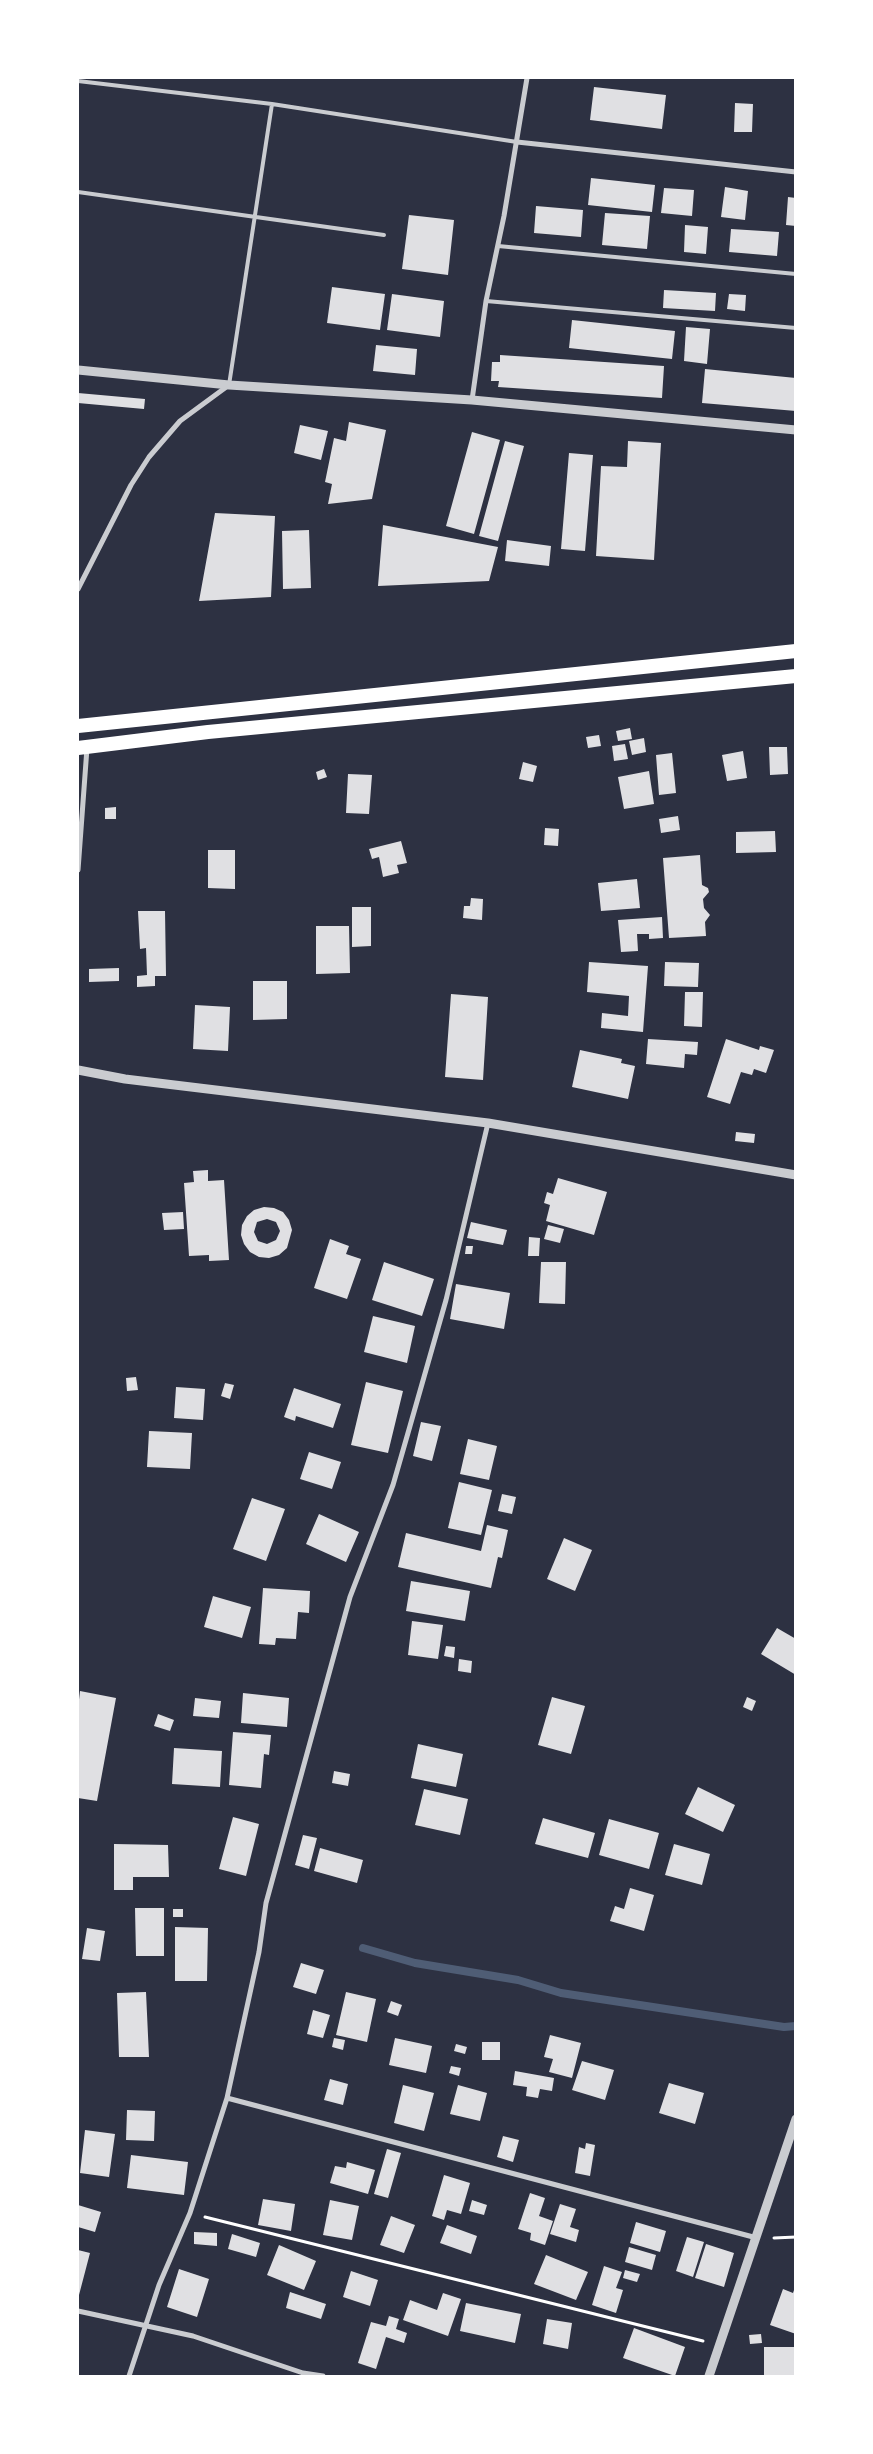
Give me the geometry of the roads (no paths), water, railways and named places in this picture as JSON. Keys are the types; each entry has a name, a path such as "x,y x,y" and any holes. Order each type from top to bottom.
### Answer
{"highway":[{"path":"78,726 796,651"},
{"path":"82,748 217,731 796,676"}],"street":[{"path":"472,400 486,300 498,246 527,78"},
{"path":"517,142 796,172"},
{"path":"78,370 229,385 472,400 796,430"},
{"path":"78,589 131,484 149,457 180,420 229,385"},
{"path":"78,870 82,748"},
{"path":"78,1070 125,1078 488,1123 796,1175"},
{"path":"129,2376 144,2326 190,2213 227,2098 259,1952 269,1894 350,1597 393,1485 446,1300 488,1123"},
{"path":"227,2098 757,2238"},
{"path":"709,2376 796,2119"},
{"path":"78,2311 193,2336 303,2373 323,2376"}],"lane":[{"path":"78,81 272,104 517,142"},
{"path":"229,385 272,104"},
{"path":"78,192 384,235"},
{"path":"498,246 796,274"},
{"path":"486,300 796,328"}],"waterway":[{"path":"363,1948 415,1963 518,1980 561,1993 784,2027 796,2026"}]}
